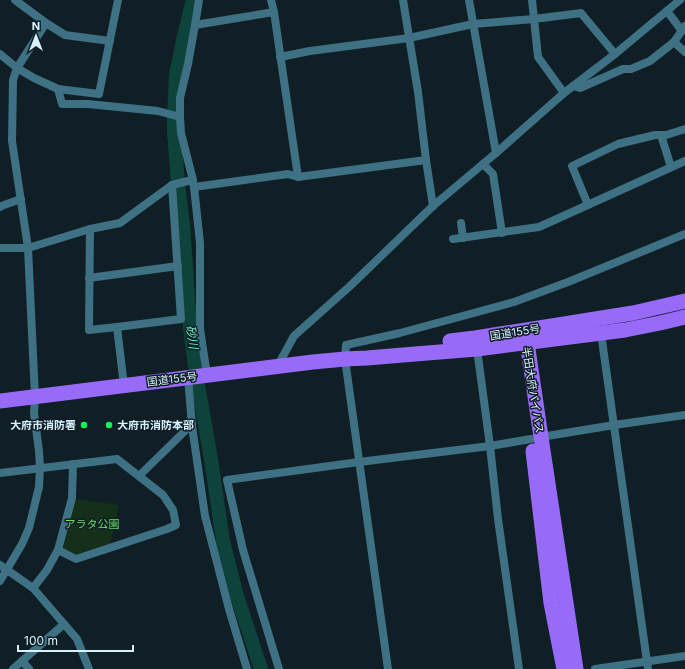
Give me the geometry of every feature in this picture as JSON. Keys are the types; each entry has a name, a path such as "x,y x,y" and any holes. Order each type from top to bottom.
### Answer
{"highway":[{"name":"国道155号","path":"0,401 345,358 367,358 476,349 685,301"},
{"name":"国道155号","path":"345,358 368,352 475,338 521,339 601,333 660,323 685,317"},
{"name":"半田大府パイパス","path":"521,339 536,438 576,669"},
{"name":"半田大府パイパス","path":"536,438 551,603 564,669"}],"street":[{"path":"15,0 65,35 110,41"},
{"path":"0,54 17,68 58,89 99,94 118,0"},
{"path":"199,0 188,64 180,98 179,116 181,133 193,182 200,243 200,329 207,375"},
{"path":"272,0 298,177"},
{"path":"403,0 418,92 433,206"},
{"path":"469,0 496,153"},
{"path":"532,0 538,57 564,93"},
{"path":"277,367 294,336 349,287 433,206 564,93 615,54 680,0"},
{"path":"573,86 580,88 622,70 632,69 650,61 674,42 684,28 667,11"},
{"path":"195,25 274,12"},
{"path":"280,57 310,51 409,38 473,24 534,19 581,13 615,54"},
{"path":"0,581 4,568 22,544 29,528 39,488 40,468 34,413 35,397 28,248 12,140 13,80 17,68 46,23"},
{"path":"674,42 685,52"},
{"path":"58,89 62,104 88,104 158,111 179,116"},
{"path":"588,205 572,166 618,144 655,135 666,135 685,129"},
{"path":"661,135 671,167"},
{"path":"0,248 28,248 90,229 120,224 172,185 288,174 298,177 426,160"},
{"path":"453,239 539,227 685,161"},
{"path":"483,164 493,174 502,233"},
{"path":"90,229 89,330 181,319 172,185"},
{"path":"1,204 21,199"},
{"path":"461,223 463,238"},
{"path":"388,669 345,358 346,345 400,333 514,302 568,282 685,234"},
{"path":"89,278 178,266"},
{"path":"117,327 124,386"},
{"path":"601,333 648,665"},
{"path":"476,349 519,669"},
{"path":"188,377 192,424 205,516 229,609 247,669"},
{"path":"278,669 243,550 227,480 490,446 614,425 685,416"},
{"path":"139,476 192,424"},
{"path":"0,473 117,460 163,495 173,510 176,525 167,529 76,559 58,550"},
{"path":"33,588 47,570 58,550 72,498 73,464"},
{"path":"4,568 33,588 77,639 89,669"},
{"path":"13,669 64,624"},
{"path":"595,669 648,665 685,656"},
{"path":"22,661 29,669"}],"green space":[{"name":"アラタ公園","path":"75,499 119,505 110,544 77,554 63,549"}],"waterway":[{"name":"砂川","path":"193,0 176,75 174,117 190,327 195,368 211,459 223,541 237,596 261,669"}],"place":[{"name":"大府市消防署","path":"84,425"},
{"name":"大府市消防本部","path":"109,425"}]}
